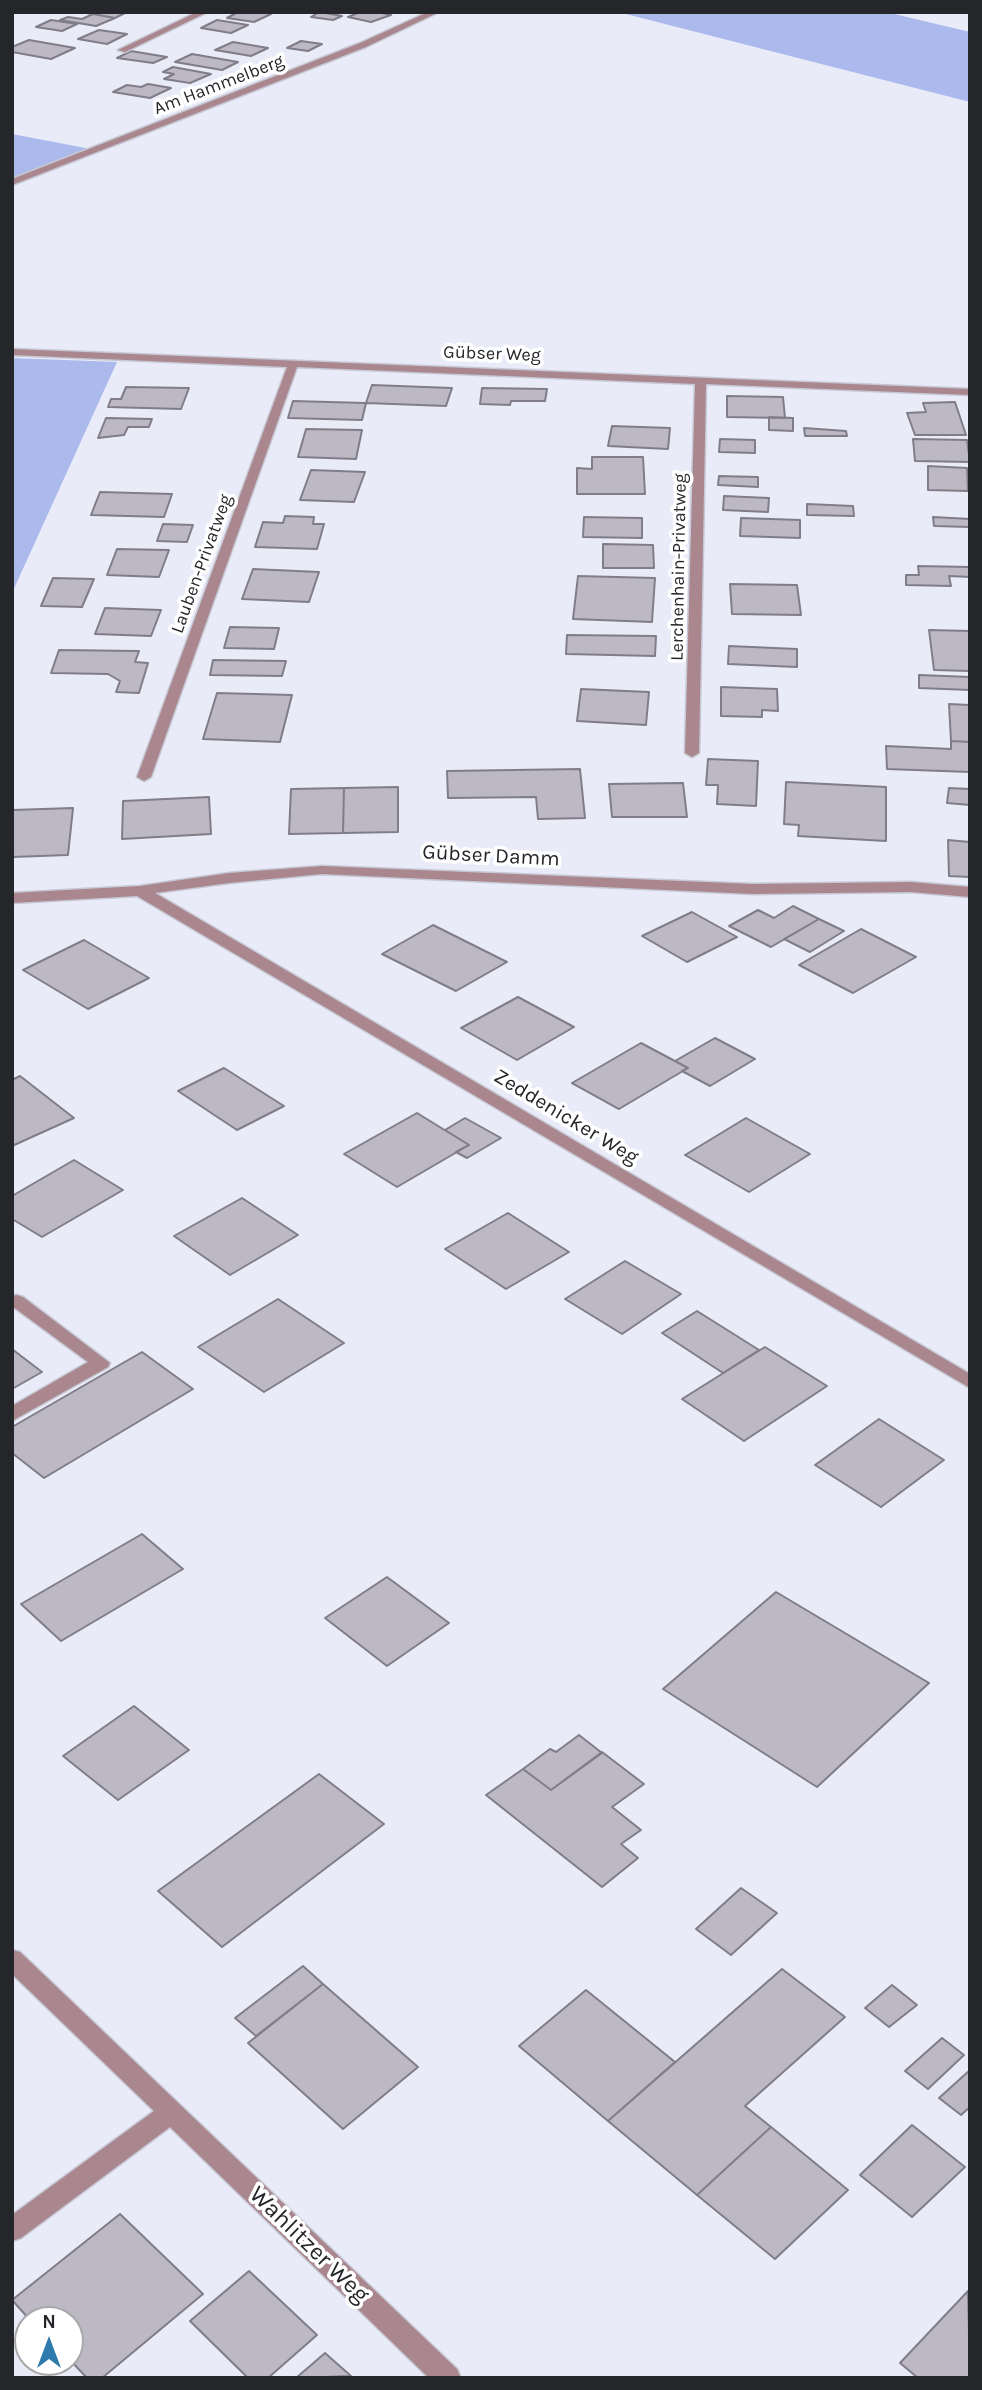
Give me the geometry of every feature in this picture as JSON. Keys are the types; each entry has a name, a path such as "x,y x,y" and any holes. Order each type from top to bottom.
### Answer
{"street":[{"path":"122,50 204,12"},
{"name":"Am Hammelberg","path":"12,182 339,54 435,12"},
{"name":"Gübser Weg","path":"12,352 970,392"},
{"name":"Lauben-Privatweg","path":"144,777 293,363"},
{"name":"Lerchenhain-Privatweg","path":"692,753 701,381"},
{"name":"Gübser Damm","path":"12,898 140,891 229,878 322,870 752,889 911,887 970,891"},
{"name":"Zeddenicker Weg","path":"140,891 970,1382"},
{"path":"12,1415 101,1363 17,1301"},
{"name":"Wahlitzer Weg","path":"12,1959 448,2378"},
{"path":"12,2230 171,2112"}],"shaded area":[{"path":"618,12 886,12 970,32 970,102"},
{"path":"12,134 96,150 12,182"},
{"path":"12,358 117,362 12,593"}],"building":[{"path":"82,12 127,12 115,18"},
{"path":"238,12 271,14 254,22 227,18"},
{"path":"319,12 342,16 333,20 311,17"},
{"path":"360,12 391,15 371,22 348,17"},
{"path":"93,14 115,18 96,26 60,20 68,17 82,19"},
{"path":"51,20 77,24 62,31 36,27"},
{"path":"217,20 248,25 231,33 201,28"},
{"path":"99,30 127,34 107,44 78,39"},
{"path":"29,40 75,48 51,59 12,52 12,47"},
{"path":"301,41 322,44 308,51 287,48"},
{"path":"233,42 268,48 251,56 215,50"},
{"path":"131,51 167,57 153,63 117,58"},
{"path":"192,54 238,62 222,70 175,62"},
{"path":"173,67 211,74 190,83 164,79 174,74 163,72"},
{"path":"148,84 171,88 150,98 113,92 127,85 141,87"},
{"path":"372,385 452,388 446,406 366,403"},
{"path":"126,387 189,388 181,409 108,407 111,399 121,399"},
{"path":"482,388 547,389 545,401 511,401 510,405 480,404"},
{"path":"727,396 783,397 785,418 727,417"},
{"path":"293,401 366,403 362,420 288,418"},
{"path":"955,402 966,435 915,435 907,413 926,412 923,403"},
{"path":"769,417 793,418 793,431 769,430"},
{"path":"106,418 152,419 149,427 128,427 124,435 98,438"},
{"path":"612,426 670,428 668,449 608,446"},
{"path":"804,428 846,431 847,436 805,436"},
{"path":"306,429 362,430 356,459 298,457"},
{"path":"720,439 755,440 755,453 719,452"},
{"path":"913,439 967,440 970,462 915,461"},
{"path":"592,457 643,457 645,494 577,494 577,468 592,469"},
{"path":"928,466 967,468 968,491 928,490"},
{"path":"311,470 365,472 354,502 300,500"},
{"path":"719,476 758,477 758,487 718,485"},
{"path":"100,492 172,494 164,517 91,515"},
{"path":"724,496 769,498 768,512 723,510"},
{"path":"807,504 853,506 854,516 807,515"},
{"path":"285,516 314,517 313,524 324,524 317,549 255,547 263,522 283,523"},
{"path":"584,517 642,518 642,538 583,537"},
{"path":"933,517 970,519 970,527 934,526"},
{"path":"741,518 800,520 800,538 740,536"},
{"path":"163,524 193,525 187,542 157,541"},
{"path":"603,544 653,545 654,568 603,568"},
{"path":"117,549 169,550 159,577 107,575"},
{"path":"918,566 970,567 970,577 949,576 951,586 906,585 906,575 919,575"},
{"path":"253,569 319,572 309,602 242,599"},
{"path":"578,576 655,578 652,622 573,619"},
{"path":"53,578 94,579 82,607 41,606"},
{"path":"730,584 797,585 801,615 732,614"},
{"path":"105,608 161,610 151,636 95,634"},
{"path":"230,627 279,628 274,649 224,648"},
{"path":"929,630 970,631 970,671 934,670"},
{"path":"567,635 656,636 655,656 566,654"},
{"path":"729,646 797,649 797,667 728,664"},
{"path":"59,650 139,651 135,662 148,663 139,693 116,692 120,681 108,674 51,673"},
{"path":"213,660 286,661 282,676 210,675"},
{"path":"919,675 970,677 970,690 919,688"},
{"path":"721,687 777,689 778,711 762,710 762,717 721,716"},
{"path":"581,689 649,692 646,725 577,721"},
{"path":"217,693 292,695 280,742 203,739"},
{"path":"949,704 970,705 970,742 951,741"},
{"path":"951,741 970,742 970,772 887,769 886,746 951,749"},
{"path":"708,759 758,761 756,806 717,804 718,785 706,785"},
{"path":"580,769 585,818 538,819 536,797 448,798 447,771"},
{"path":"786,782 886,787 886,841 798,836 799,825 784,824"},
{"path":"683,783 687,817 612,817 609,784"},
{"path":"398,787 398,832 343,833 344,788"},
{"path":"344,788 343,833 289,834 291,789"},
{"path":"949,788 970,789 970,805 947,803"},
{"path":"209,797 211,834 122,839 123,801"},
{"path":"73,808 68,855 12,857 12,810"},
{"path":"948,840 970,842 970,877 949,876"},
{"path":"793,906 819,919 771,947 729,926 758,910 774,918"},
{"path":"692,912 737,937 687,962 642,936"},
{"path":"819,919 844,931 810,952 784,939"},
{"path":"433,925 507,962 456,991 382,954"},
{"path":"861,929 916,957 853,993 799,965"},
{"path":"84,940 149,978 88,1009 23,970"},
{"path":"518,997 574,1027 517,1060 461,1028"},
{"path":"715,1038 755,1059 710,1086 682,1071 688,1068 675,1061"},
{"path":"641,1043 688,1068 619,1109 572,1083"},
{"path":"224,1068 284,1106 237,1130 178,1091"},
{"path":"20,1076 74,1118 12,1146 12,1080"},
{"path":"417,1113 469,1145 397,1187 344,1154"},
{"path":"465,1118 501,1138 467,1158 456,1152 469,1145 445,1130"},
{"path":"746,1118 810,1154 749,1192 685,1155"},
{"path":"74,1160 123,1190 42,1237 12,1219 12,1196"},
{"path":"242,1198 298,1235 230,1275 174,1236"},
{"path":"508,1213 569,1252 506,1289 445,1249"},
{"path":"625,1261 681,1294 622,1334 565,1299"},
{"path":"278,1299 344,1343 264,1392 198,1347"},
{"path":"697,1311 759,1350 723,1373 662,1333"},
{"path":"765,1347 827,1386 744,1441 682,1399"},
{"path":"12,1349 42,1372 12,1389"},
{"path":"142,1352 193,1389 44,1478 12,1453 12,1427"},
{"path":"879,1419 944,1460 881,1507 815,1465"},
{"path":"142,1534 183,1569 61,1641 21,1604"},
{"path":"387,1577 449,1623 387,1666 325,1618"},
{"path":"776,1592 929,1683 817,1787 663,1689"},
{"path":"134,1706 189,1750 118,1800 63,1756"},
{"path":"579,1735 602,1753 551,1790 523,1769 550,1749 556,1752"},
{"path":"602,1752 644,1784 612,1807 641,1830 621,1844 638,1858 602,1887 486,1795 523,1769 551,1790"},
{"path":"319,1774 384,1824 222,1947 158,1891"},
{"path":"741,1888 777,1913 731,1955 696,1929"},
{"path":"303,1966 323,1984 256,2036 235,2018"},
{"path":"782,1969 845,2017 745,2106 771,2127 697,2195 608,2121"},
{"path":"323,1984 418,2067 343,2129 248,2043"},
{"path":"892,1985 917,2005 889,2027 865,2008"},
{"path":"586,1990 675,2062 608,2121 519,2046"},
{"path":"942,2038 964,2055 928,2089 905,2071"},
{"path":"970,2070 970,2107 961,2115 939,2098"},
{"path":"912,2125 965,2167 912,2217 860,2175"},
{"path":"771,2127 848,2190 775,2259 697,2195"},
{"path":"120,2214 203,2294 102,2378 87,2378 84,2375 84,2306 17,2306 12,2300"},
{"path":"249,2271 317,2335 268,2378 248,2378 190,2321"},
{"path":"968,2291 970,2378 918,2378 900,2363"},
{"path":"325,2353 351,2376 296,2378"}]}
